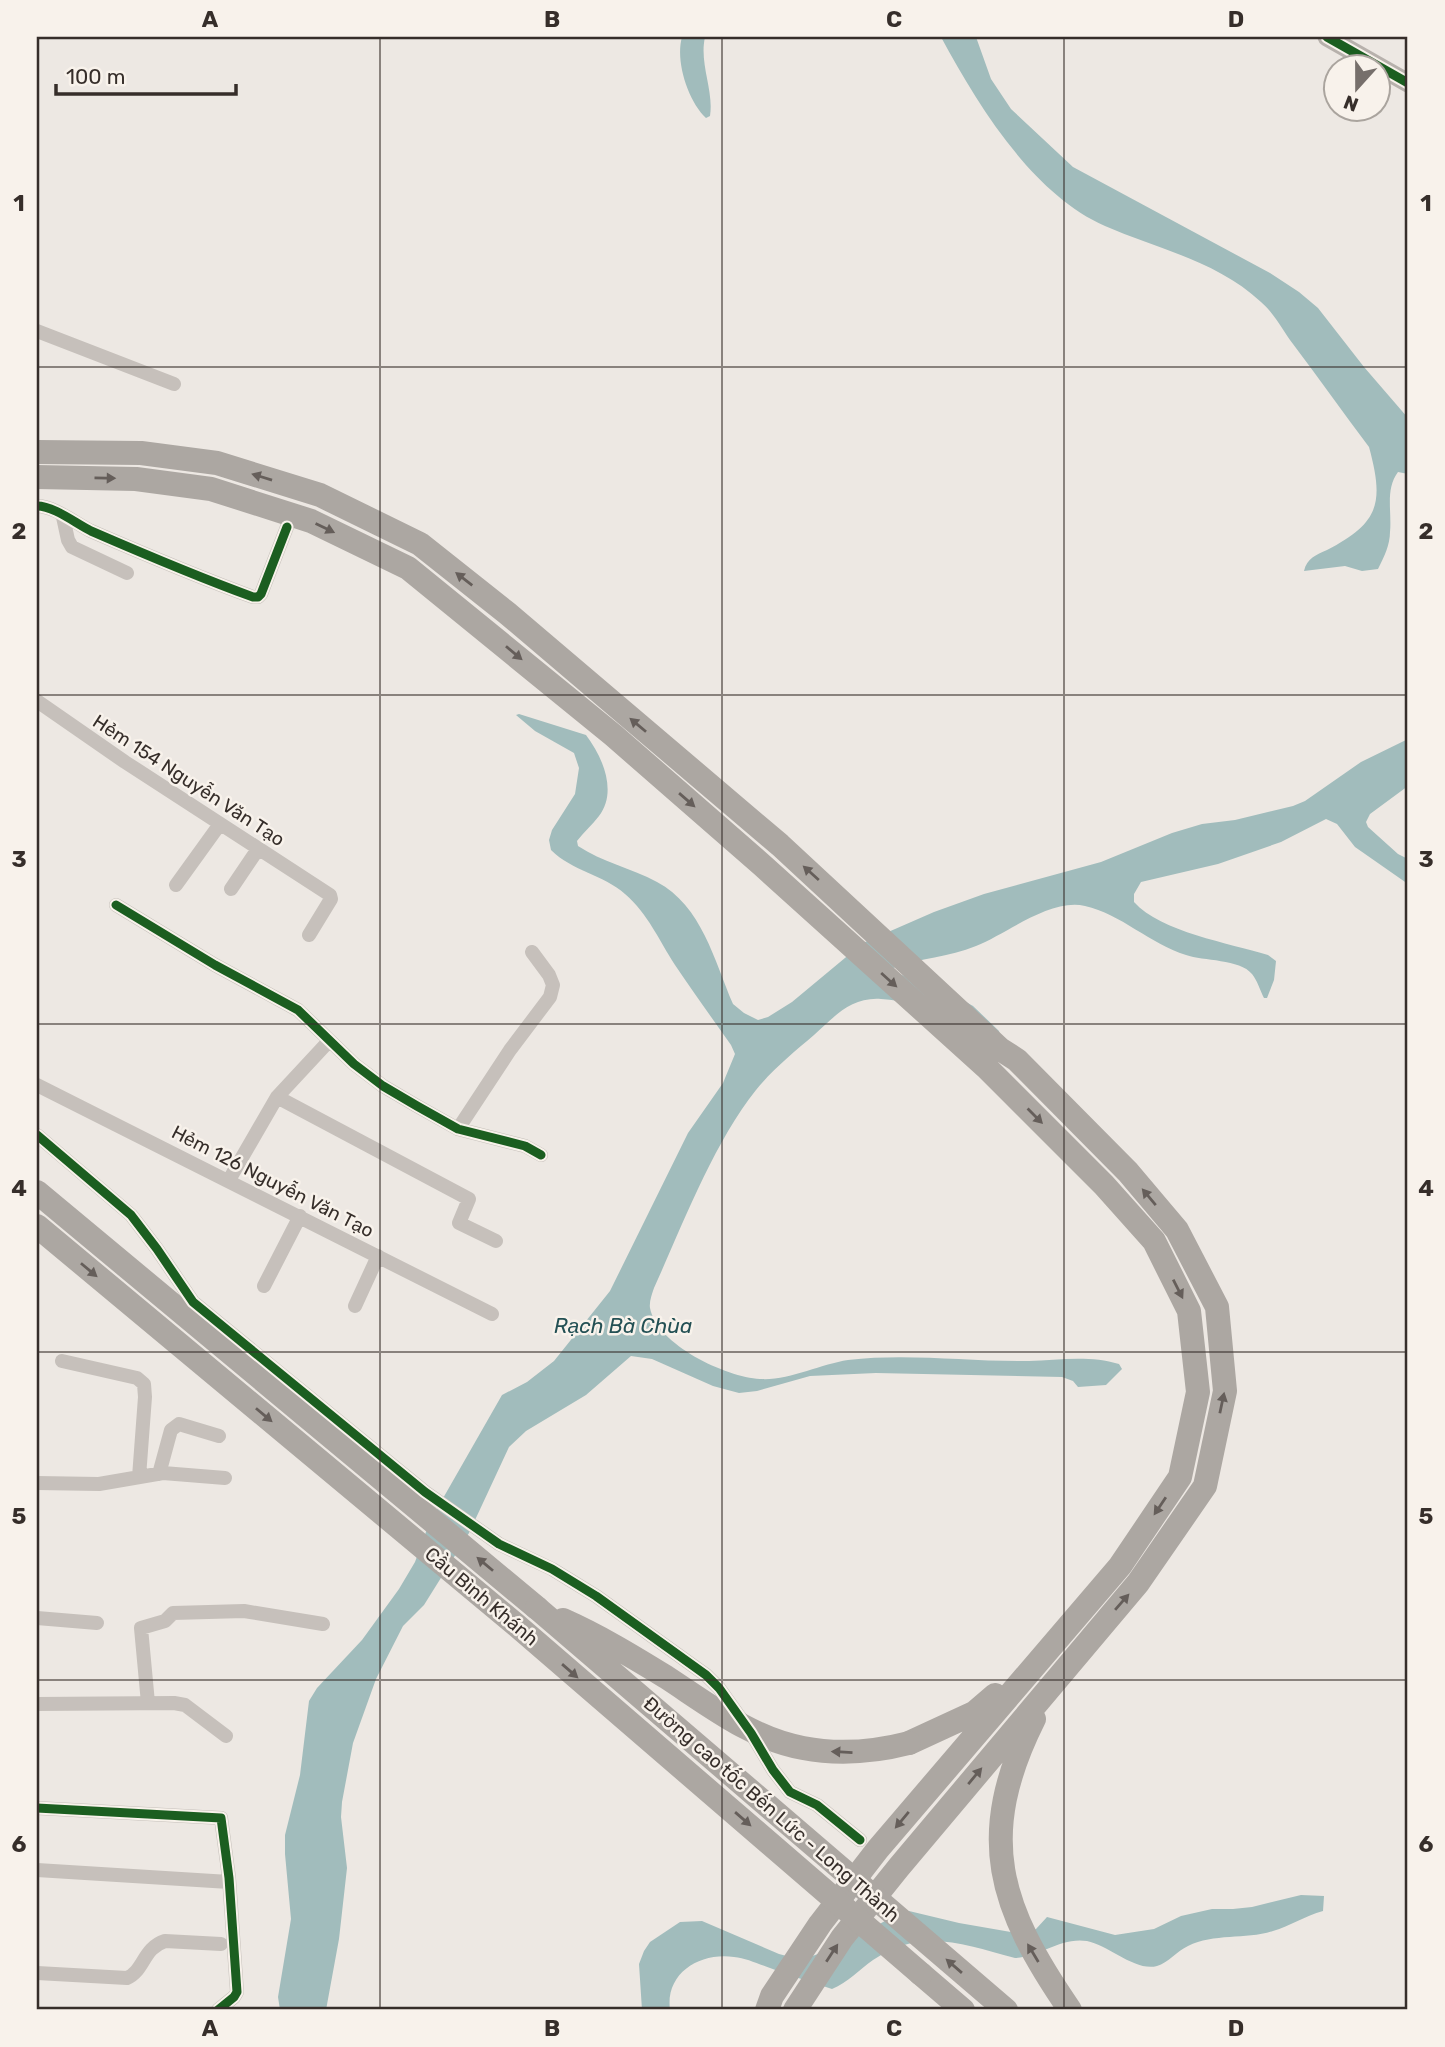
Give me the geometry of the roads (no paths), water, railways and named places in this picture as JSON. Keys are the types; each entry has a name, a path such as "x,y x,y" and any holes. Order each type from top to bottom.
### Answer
{"highway":[{"path":"37,452 141,453 217,463 320,495 421,544 517,621 780,845 861,919 993,1058 1154,1241 1189,1311 1198,1392 1180,1477 1120,1566 877,1849 820,1924 772,1996 767,2010"},
{"path":"37,477 136,479 211,489 312,521 408,568 614,735 838,934 993,1058 1017,1060 1128,1172 1177,1230 1217,1307 1225,1391 1205,1486 1138,1583 842,1938 795,2010"},
{"name":"Cầu Bình Khánh","path":"37,1192 537,1608"},
{"name":"Cầu Bình Khánh","path":"37,1226 515,1624 921,1974"},
{"path":"537,1608 597,1635 724,1716 767,1737 802,1748 852,1753 883,1750 909,1743 974,1713 1042,1657"},
{"name":"Đường cao tốc Bến Lức - Long Thành","path":"537,1608 1006,2010"},
{"path":"1070,2010 1024,1938 1009,1901 1002,1867 1001,1835 1005,1796 1021,1745 1036,1716 1077,1654"},
{"path":"921,1974 950,2010"},
{"path":"921,1974 963,2010"}],"street":[{"path":"1326,37 1408,83"},
{"path":"37,331 174,384"},
{"path":"37,506 47,507 190,574 253,597 261,594 287,527"},
{"path":"64,517 72,547 127,573"},
{"name":"Hẻm 154 Nguyễn Văn Tạo","path":"37,701 330,895 331,900 309,935"},
{"path":"176,885 220,824"},
{"path":"231,889 258,849"},
{"path":"116,905 215,965 298,1010 354,1064 383,1086 458,1129 525,1146 541,1155"},
{"path":"458,1129 510,1050 550,997 552,985 549,975 532,952"},
{"path":"229,1180 277,1097 329,1041"},
{"name":"Hẻm 126 Nguyễn Văn Tạo","path":"37,1085 492,1314"},
{"path":"277,1097 469,1199 459,1223 496,1241"},
{"path":"37,1135 131,1215 193,1302 425,1492 499,1544 552,1569 596,1596 706,1675 727,1699 790,1792 817,1805 860,1840"},
{"path":"264,1286 300,1216"},
{"path":"355,1306 378,1256"},
{"path":"62,1361 137,1378 144,1384 139,1477"},
{"path":"159,1474 174,1425 179,1424 219,1436"},
{"path":"37,1483 99,1483 159,1474 225,1478"},
{"path":"148,1703 141,1629 164,1621 173,1613 244,1611 323,1624"},
{"path":"37,1618 97,1623"},
{"path":"37,1704 174,1703 185,1706 226,1736"},
{"path":"37,1808 221,1818 229,1882 237,1992 218,2010"},
{"path":"37,1870 229,1882"},
{"path":"37,1973 127,1978 134,1975 147,1952 156,1944 165,1941 221,1944"}],"water":[{"path":"682,37 705,37 704,57 711,106 710,116 706,118 694,102 685,80 680,57"},
{"path":"941,37 976,37 991,79 1011,109 1073,167 1270,273 1318,308 1408,418 1408,474 1398,472 1394,479 1390,501 1389,542 1378,569 1362,571 1345,566 1304,571 1312,558 1345,540 1368,520 1376,497 1374,466 1369,447 1270,311 1226,276 1186,257 1105,226 1078,211 1053,192 1009,145 972,91"},
{"name":"Rạch Bà Chùa","path":"516,715 586,735 606,774 607,796 599,816 577,841 578,846 647,877 672,892 685,905 705,936 733,1004 758,1020 792,1002 863,943 934,912 984,894 1101,862 1172,833 1202,824 1235,820 1293,806 1305,801 1361,762 1408,739 1408,786 1370,814 1366,822 1368,827 1398,854 1408,859 1408,884 1355,847 1337,824 1326,819 1281,842 1218,864 1141,882 1134,894 1134,902 1161,921 1196,935 1268,955 1276,961 1274,980 1267,998 1264,998 1257,982 1246,969 1173,950 1098,910 1072,905 1058,907 1029,918 966,950 893,968 892,971 973,1006 999,1031 1003,1048 929,1010 898,1001 870,999 844,1009 769,1075 740,1111 712,1160 653,1290 650,1308 655,1322 679,1346 695,1357 729,1372 760,1379 793,1375 848,1360 894,1357 1006,1361 1085,1359 1108,1361 1119,1364 1122,1369 1106,1385 1078,1387 1073,1381 1062,1377 876,1373 810,1376 757,1391 739,1393 713,1386 652,1359 631,1356 586,1395 526,1431 509,1447 469,1533 424,1605 403,1626 376,1679 353,1743 341,1817 347,1868 339,1939 326,2010 280,2010 278,1997 291,1919 285,1835 300,1775 309,1701 317,1688 362,1640 399,1589 415,1562 430,1521 502,1395 527,1382 554,1361 610,1291 688,1133 723,1083 735,1054 647,919 633,902 608,882 568,863 551,850 549,840 552,830 575,794 579,768 574,753 535,731"},
{"path":"1301,1895 1324,1896 1323,1911 1263,1934 1198,1942 1157,1966 1149,1967 1131,1962 1087,1941 1059,1944 1015,1958 960,1944 925,1941 891,1950 832,1989 748,1960 721,1956 697,1962 679,1976 673,1985 670,2010 642,2010 639,1964 644,1951 650,1942 680,1922 702,1921 779,1954 802,1960 839,1946 896,1915 909,1911 1023,1934 1036,1929 1047,1917 1115,1935 1154,1929 1181,1916 1212,1909 1252,1907"}]}
